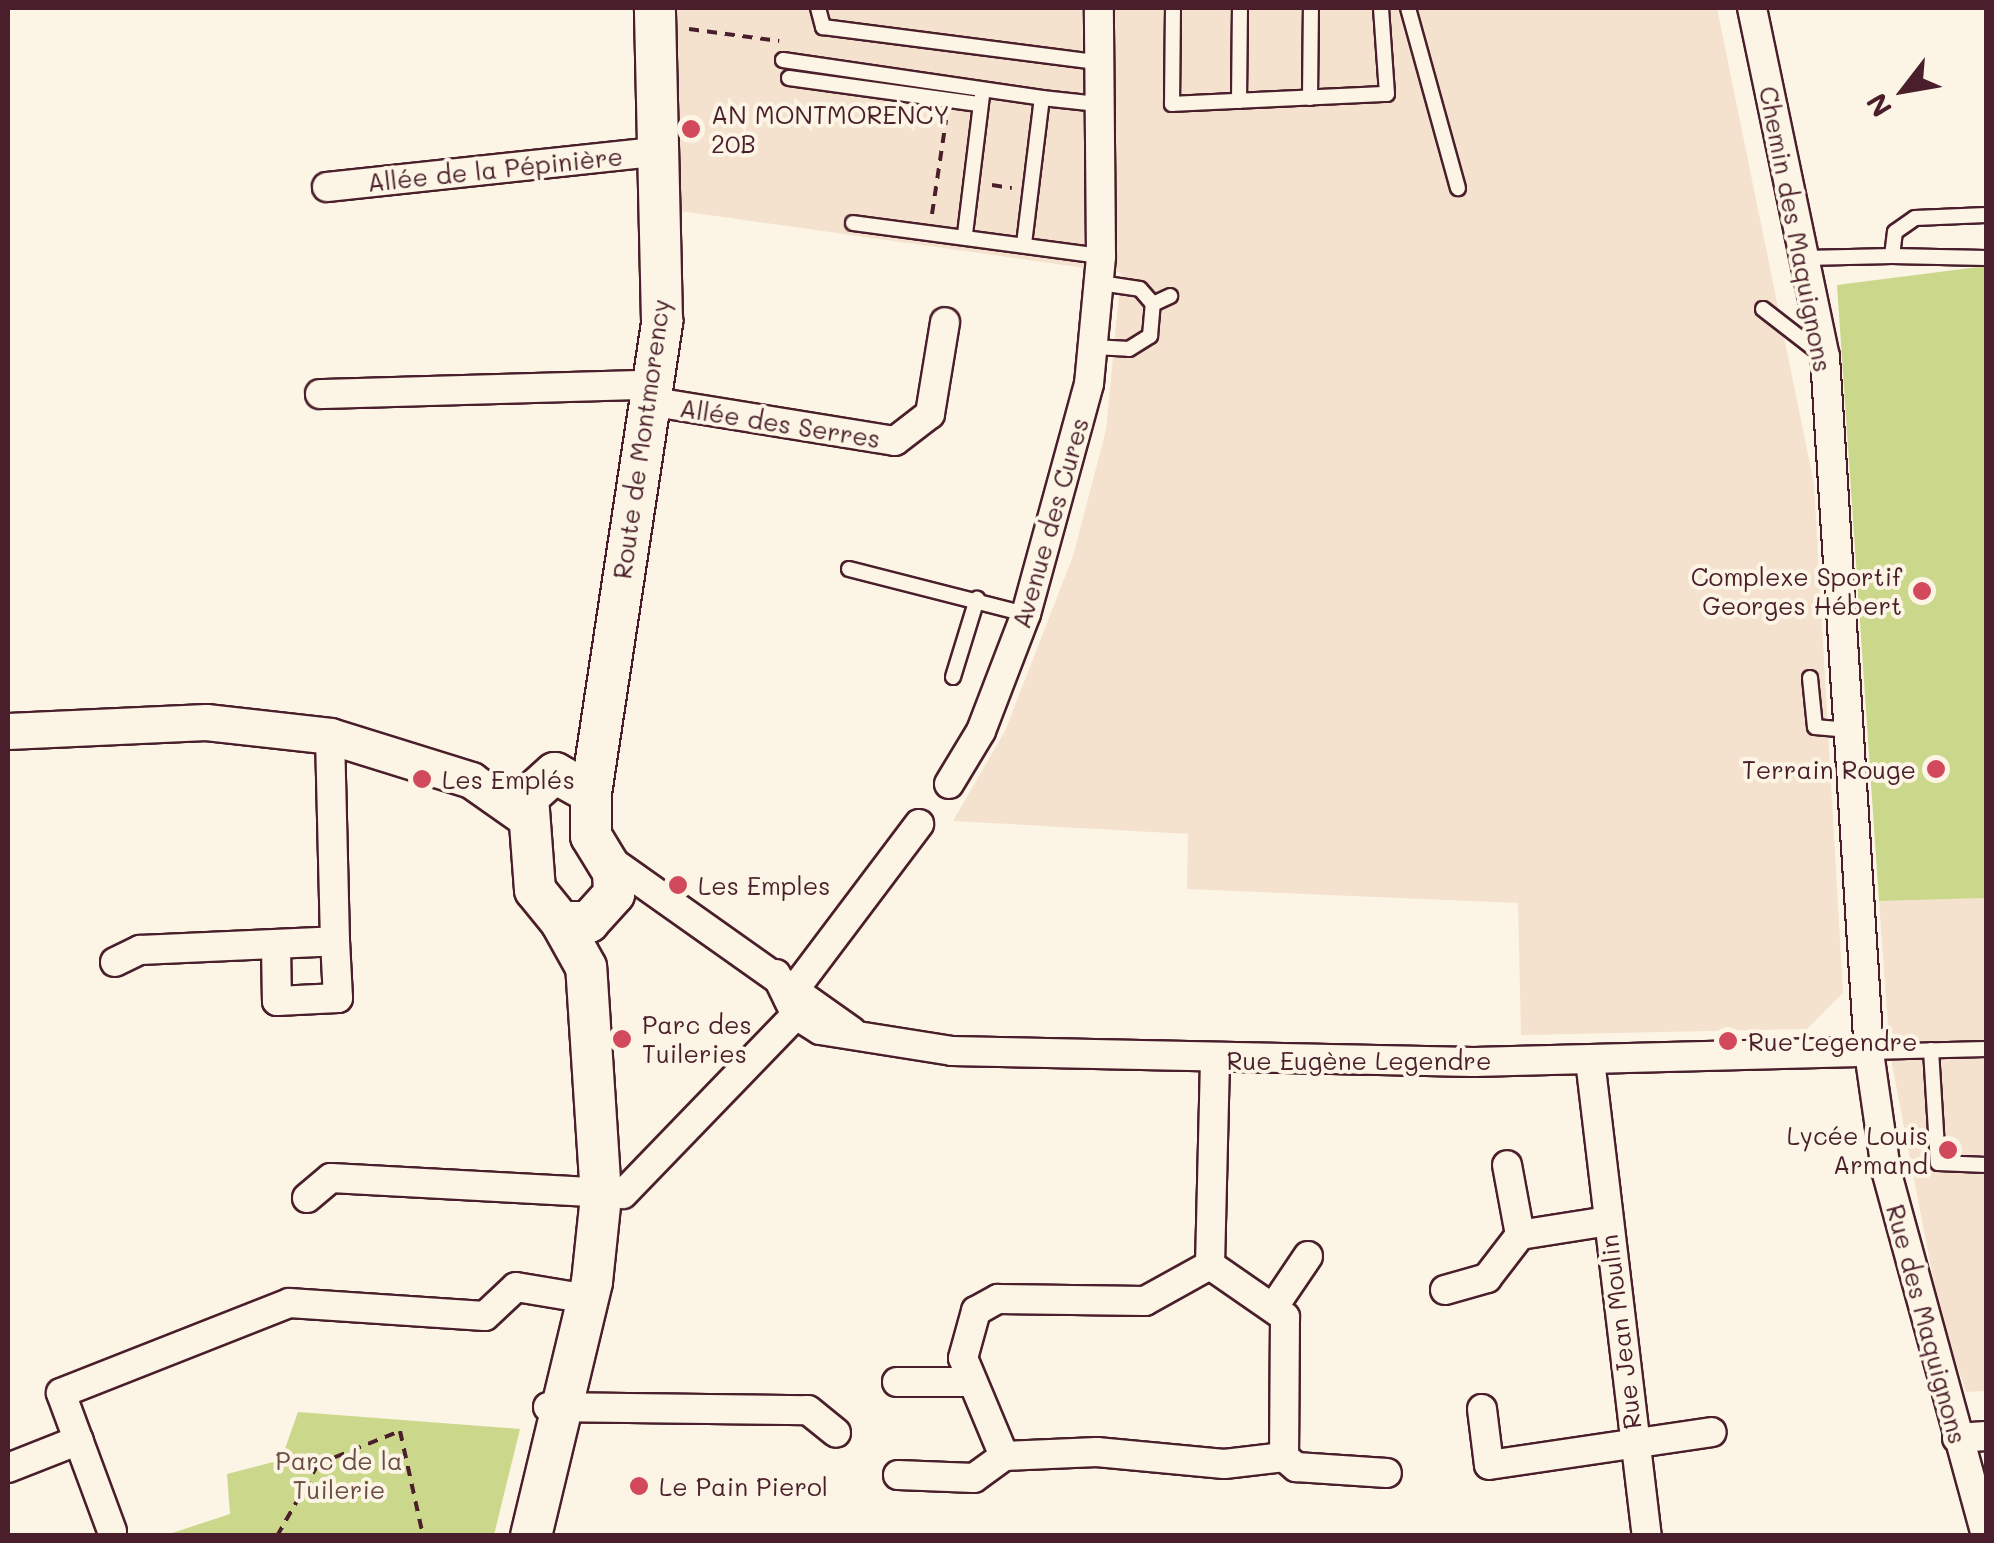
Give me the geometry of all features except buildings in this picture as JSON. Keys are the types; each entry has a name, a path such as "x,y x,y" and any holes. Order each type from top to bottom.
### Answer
{"main road":[{"name":"Route de Montmorency","path":"622,897 600,854 591,793 662,321 662,150 654,8"},
{"name":"Route de Montmorency","path":"540,792 605,689"},
{"path":"517,1536 555,1408 601,1196 599,1077 586,967 561,922 535,890 540,792 591,793"},
{"path":"561,922 622,897 599,1077"},
{"path":"531,1536 555,1408"}],"street":[{"name":"Avenue des Cures","path":"949,784 981,731 1026,614 1071,470 1093,347 1100,270 1099,8"},
{"name":"Chemin des Maquignons","path":"1752,8 1825,357 1869,1052"},
{"name":"Allée de la Pépinière","path":"326,187 662,150"},
{"name":"Allée des Serres","path":"320,394 650,393 895,440 930,414 945,322"},
{"path":"8,730 206,722 330,736 471,780 540,792"},
{"path":"276,946 277,1002 338,998 330,736"},
{"path":"306,1198 331,1178 601,1196 623,1194 789,993 920,824"},
{"name":"Rue Eugène Legendre","path":"622,897 852,1032 952,1051 1215,1059 1590,1060 1869,1052"},
{"path":"114,962 140,950 335,941"},
{"name":"Rue des Maquignons","path":"1869,1052 1886,1170 1986,1535"},
{"path":"1210,1265 1215,1059"},
{"name":"Rue Jean Moulin","path":"1590,1060 1647,1536"},
{"path":"1445,1290 1487,1278 1520,1235 1507,1165"},
{"name":"Rue Jean Moulin","path":"1520,1235 1608,1221"},
{"path":"1275,1305 1308,1256"},
{"path":"1210,1265 1275,1305 1290,1339 1284,1457"},
{"path":"1004,1456 970,1382 963,1337 985,1304 1145,1301 1210,1265"},
{"path":"112,1531 62,1393 289,1304 484,1316 504,1289 582,1297"},
{"path":"897,1382 970,1382"},
{"path":"555,1408 808,1410 836,1433"},
{"name":"Rue Jean Moulin","path":"1482,1409 1489,1465 1712,1432"},
{"path":"1957,1438 1986,1436"},
{"path":"8,1468 78,1440"},
{"path":"898,1475 974,1478 1004,1456 1097,1452 1224,1464 1284,1457 1296,1467 1387,1473"}],"lane":[{"path":"818,8 823,26 1098,62"},
{"path":"1173,8 1172,104 1387,94 1380,8"},
{"path":"1239,101 1240,8"},
{"path":"1310,98 1311,8"},
{"path":"1408,8 1458,188"},
{"path":"784,60 947,81 982,98"},
{"path":"788,78 948,100 1042,98 1098,104"},
{"path":"965,234 982,98"},
{"path":"1024,244 1042,98"},
{"path":"1892,250 1915,218 1986,215"},
{"path":"853,223 1024,244 1140,288 1153,304 1150,336 1128,348 1093,347"},
{"path":"1805,258 1892,250 1986,258"},
{"path":"1153,304 1170,296"},
{"path":"1763,309 1825,357"},
{"path":"849,569 1026,614"},
{"path":"953,678 977,599"},
{"path":"1810,678 1815,727 1849,730"},
{"path":"1869,1052 1986,1049"},
{"path":"1931,1050 1938,1162 1986,1164"}],"path":[{"path":"929,234 948,100"},
{"path":"277,1536 318,1464 400,1431 423,1536"}],"shaded area":[{"path":"674,8 1717,8 1814,484 1843,993 1807,1029 1521,1035 1518,903 1187,889 1188,834 953,821 1005,731 1073,556 1106,430 1121,273 680,211"},
{"name":"Lycée Louis Armand","path":"1986,898 1986,1391 1966,1392 1940,1314 1890,1054 1879,901"}],"green space":[{"name":"Complexe Sportif Georges Hébert","path":"1986,266 1986,898 1879,901 1837,285"},
{"name":"Parc de la Tuilerie","path":"298,1412 520,1429 494,1535 166,1535 230,1514 227,1474 281,1460"}],"place":[{"name":"AN MONTMORENCY 20B","path":"691,129"},
{"name":"Complexe Sportif Georges Hébert","path":"1922,591"},
{"name":"Terrain Rouge","path":"1936,769"},
{"name":"Les Emplés","path":"422,779"},
{"name":"Les Emples","path":"678,885"},
{"name":"Parc des Tuileries","path":"622,1039"},
{"name":"Rue Legendre","path":"1728,1041"},
{"name":"Lycée Louis Armand","path":"1948,1150"},
{"name":"Le Pain Pierol","path":"639,1486"}]}
